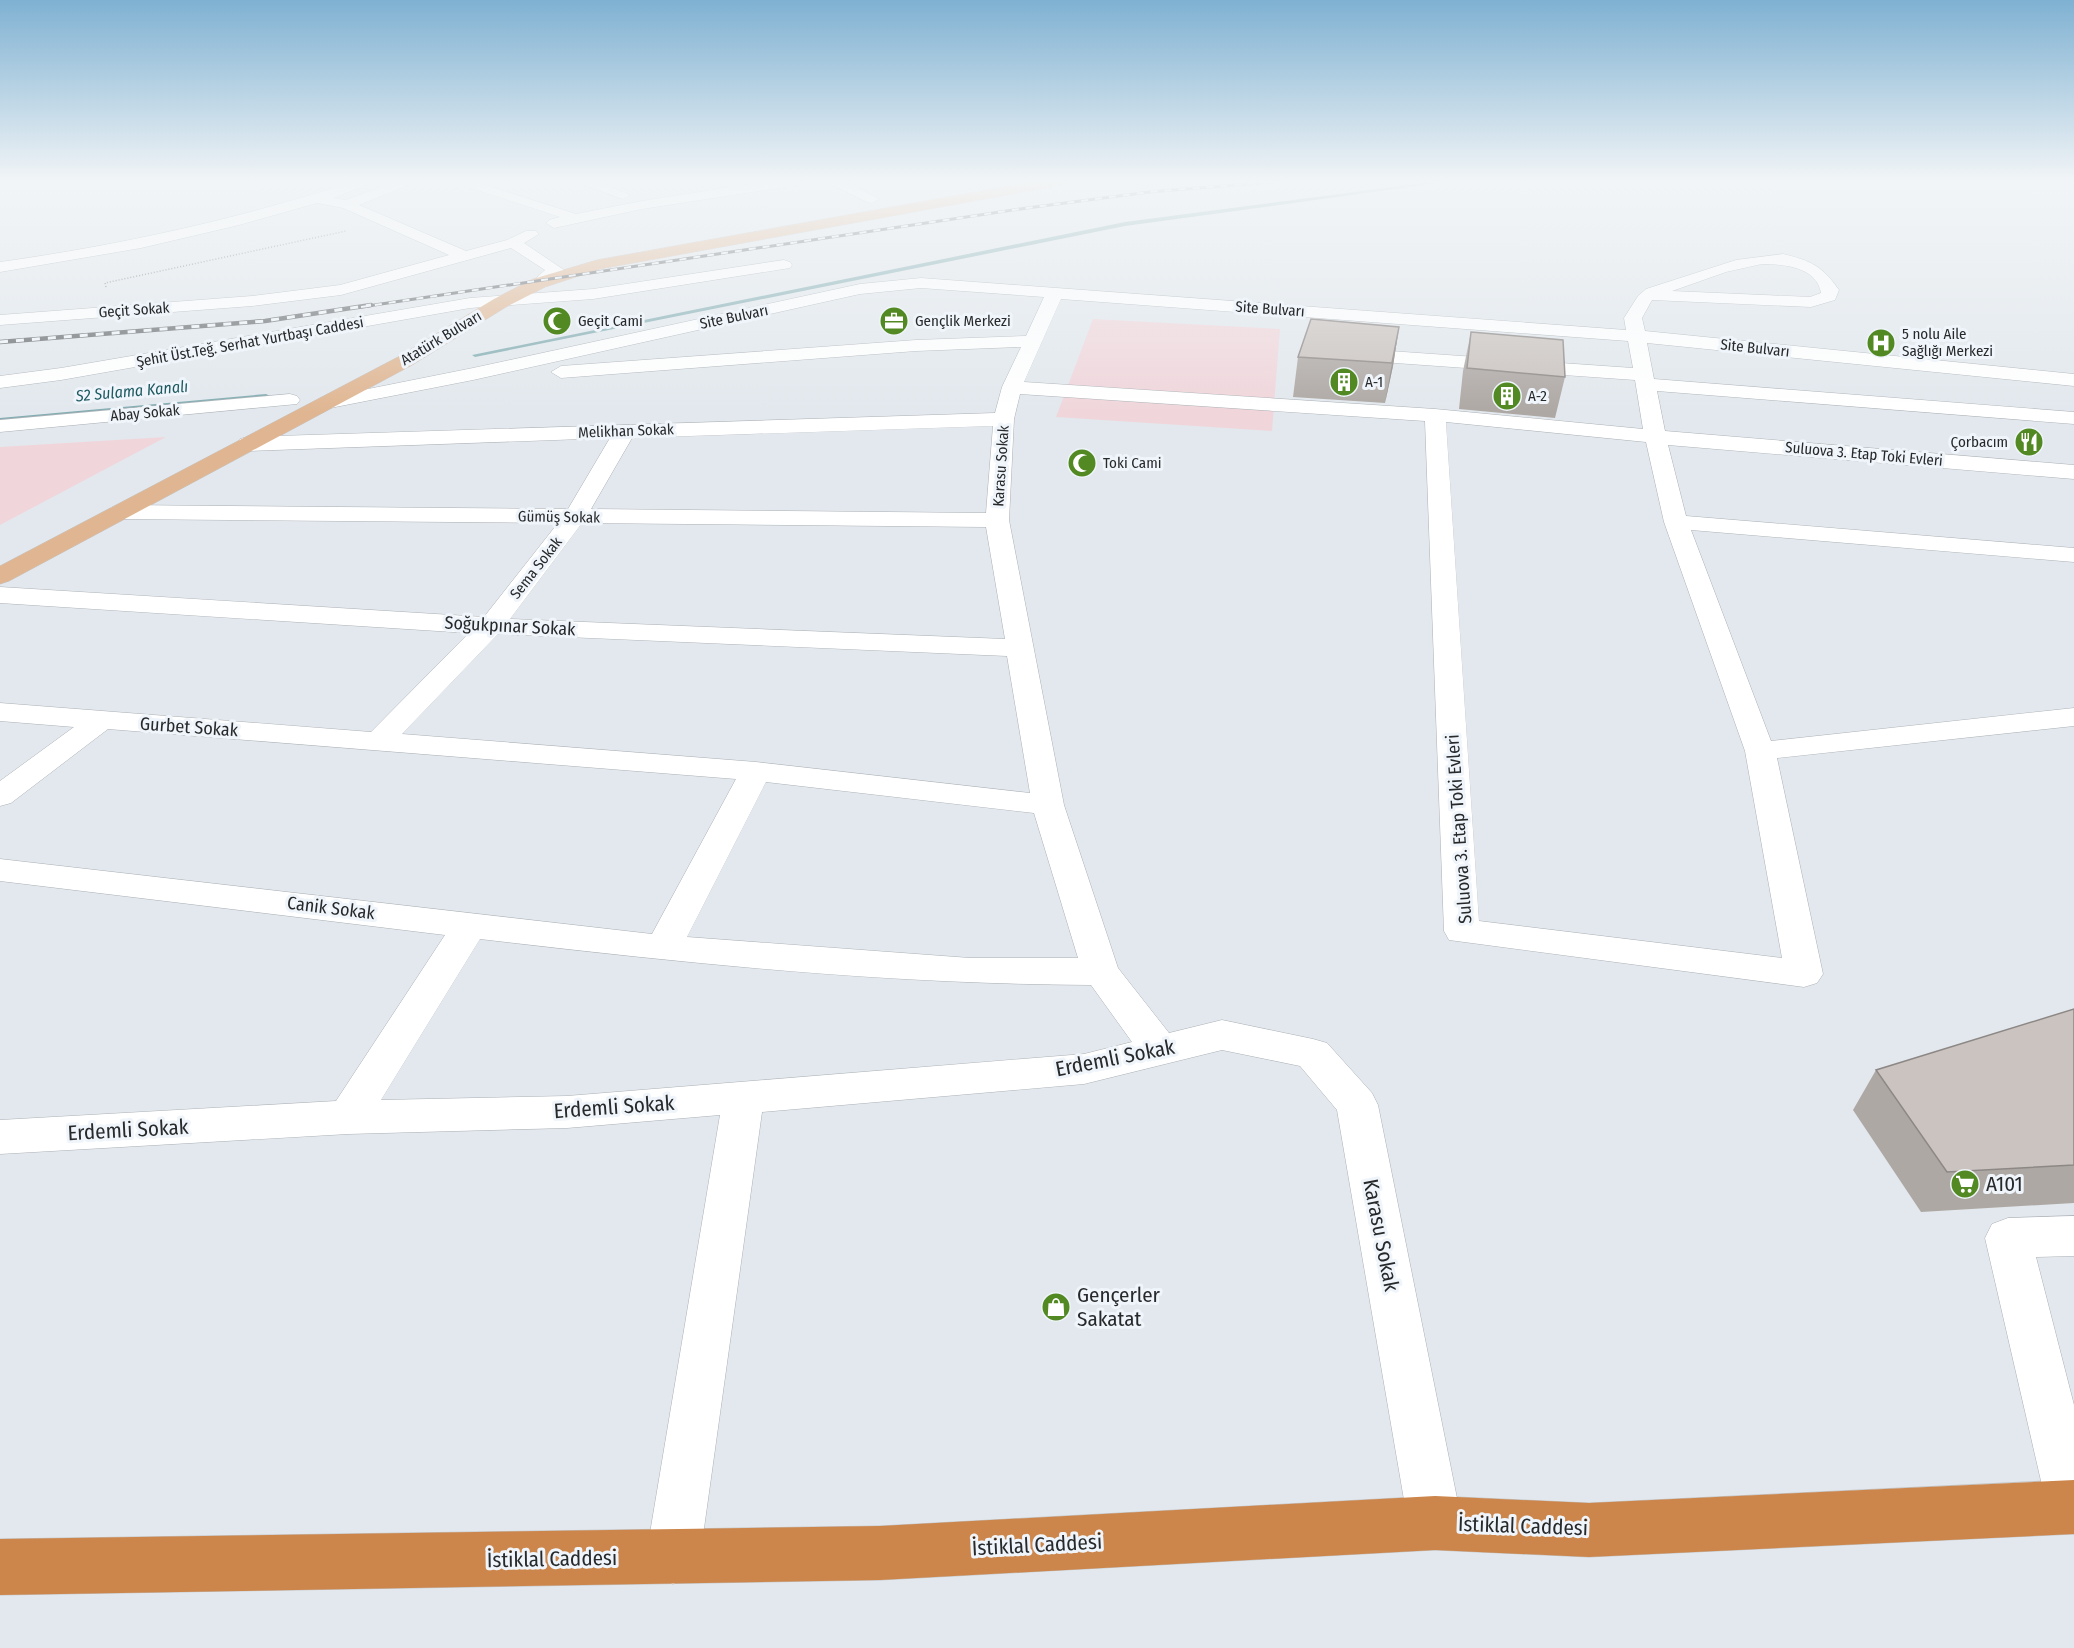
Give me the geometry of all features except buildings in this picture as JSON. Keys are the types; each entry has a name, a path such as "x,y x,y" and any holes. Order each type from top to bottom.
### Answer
{"highway":[{"name":"İstiklal Caddesi","path":"0,1567 880,1553 1435,1523 1589,1530 2074,1507"}],"main road":[{"name":"Atatürk Bulvarı","path":"420,330 534,271 580,258"},
{"name":"Atatürk Bulvarı","path":"0,576 405,360 500,303 539,283 597,265 636,258"},
{"path":"249,422 310,389"}],"street":[{"path":"0,267 69,258"},
{"name":"Geçit Sokak","path":"0,320 252,301 341,290 458,258"},
{"path":"537,258 556,270 539,283"},
{"path":"1768,259 1791,260 1809,265 1828,286 1831,293 1824,299 1811,302 1648,295 1717,269 1768,259"},
{"name":"Şehit Üst.Teğ. Serhat Yurtbaşı Caddesi","path":"0,382 61,374 470,303 500,303 686,282 784,265"},
{"name":"Site Bulvarı","path":"474,374 860,289 921,283 1635,336 2074,380"},
{"name":"Karasu Sokak","path":"1055,293 1012,387 1004,419 997,520 1048,805 1101,972 1160,1050"},
{"name":"Suluova 3. Etap Toki Evleri","path":"1648,295 1633,318 1655,437 1676,522 1760,751 1804,974 1462,931 1435,416 1655,437 2074,472"},
{"path":"1357,314 1353,354 2074,418"},
{"path":"405,360 422,368 474,374 565,372 971,342 1035,341"},
{"path":"325,403 474,374"},
{"path":"1012,387 1435,416"},
{"name":"Abay Sokak","path":"0,426 290,400"},
{"name":"Melikhan Sokak","path":"248,444 1004,419"},
{"name":"Sema Sokak","path":"378,742 491,626 574,518 625,431"},
{"name":"Gümüş Sokak","path":"120,512 574,518 997,520"},
{"path":"1676,522 2074,555"},
{"name":"Soğukpınar Sokak","path":"0,595 491,626 1020,648"},
{"name":"Gurbet Sokak","path":"0,712 756,771 1048,805"},
{"path":"1760,751 2074,717"},
{"path":"0,796 102,720"},
{"path":"663,948 756,771"},
{"name":"Canik Sokak","path":"0,870 663,948 970,971 1101,972"},
{"path":"348,1117 470,925"},
{"name":"Karasu Sokak","path":"1222,1035 1313,1053 1357,1105 1435,1523"},
{"name":"Erdemli Sokak","path":"0,1137 348,1117 567,1112 1084,1069 1222,1035"},
{"path":"673,1557 744,1097"},
{"path":"2074,1236 2008,1238 2074,1507"}],"path":[{"path":"114,312 105,283 221,258"}],"shaded area":[{"path":"1093,319 1280,329 1272,431 1056,417"},
{"path":"166,437 0,525 0,447"}],"waterway":[{"name":"S2 Sulama Kanalı","path":"475,355 957,258"},
{"name":"S2 Sulama Kanalı","path":"0,420 266,396"}],"railway":[{"path":"361,307 691,258"},
{"path":"0,342 265,321 371,305"}],"place":[{"name":"Geçit Cami","path":"557,321"},
{"name":"Gençlik Merkezi","path":"894,321"},
{"name":"5 nolu Aile Sağlığı Merkezi","path":"1881,343"},
{"name":"A-1","path":"1344,382"},
{"name":"A-2","path":"1507,396"},
{"name":"Çorbacım","path":"2029,442"},
{"name":"Toki Cami","path":"1082,463"},
{"name":"A101","path":"1965,1184"},
{"name":"Gençerler Sakatat","path":"1056,1307"}]}
